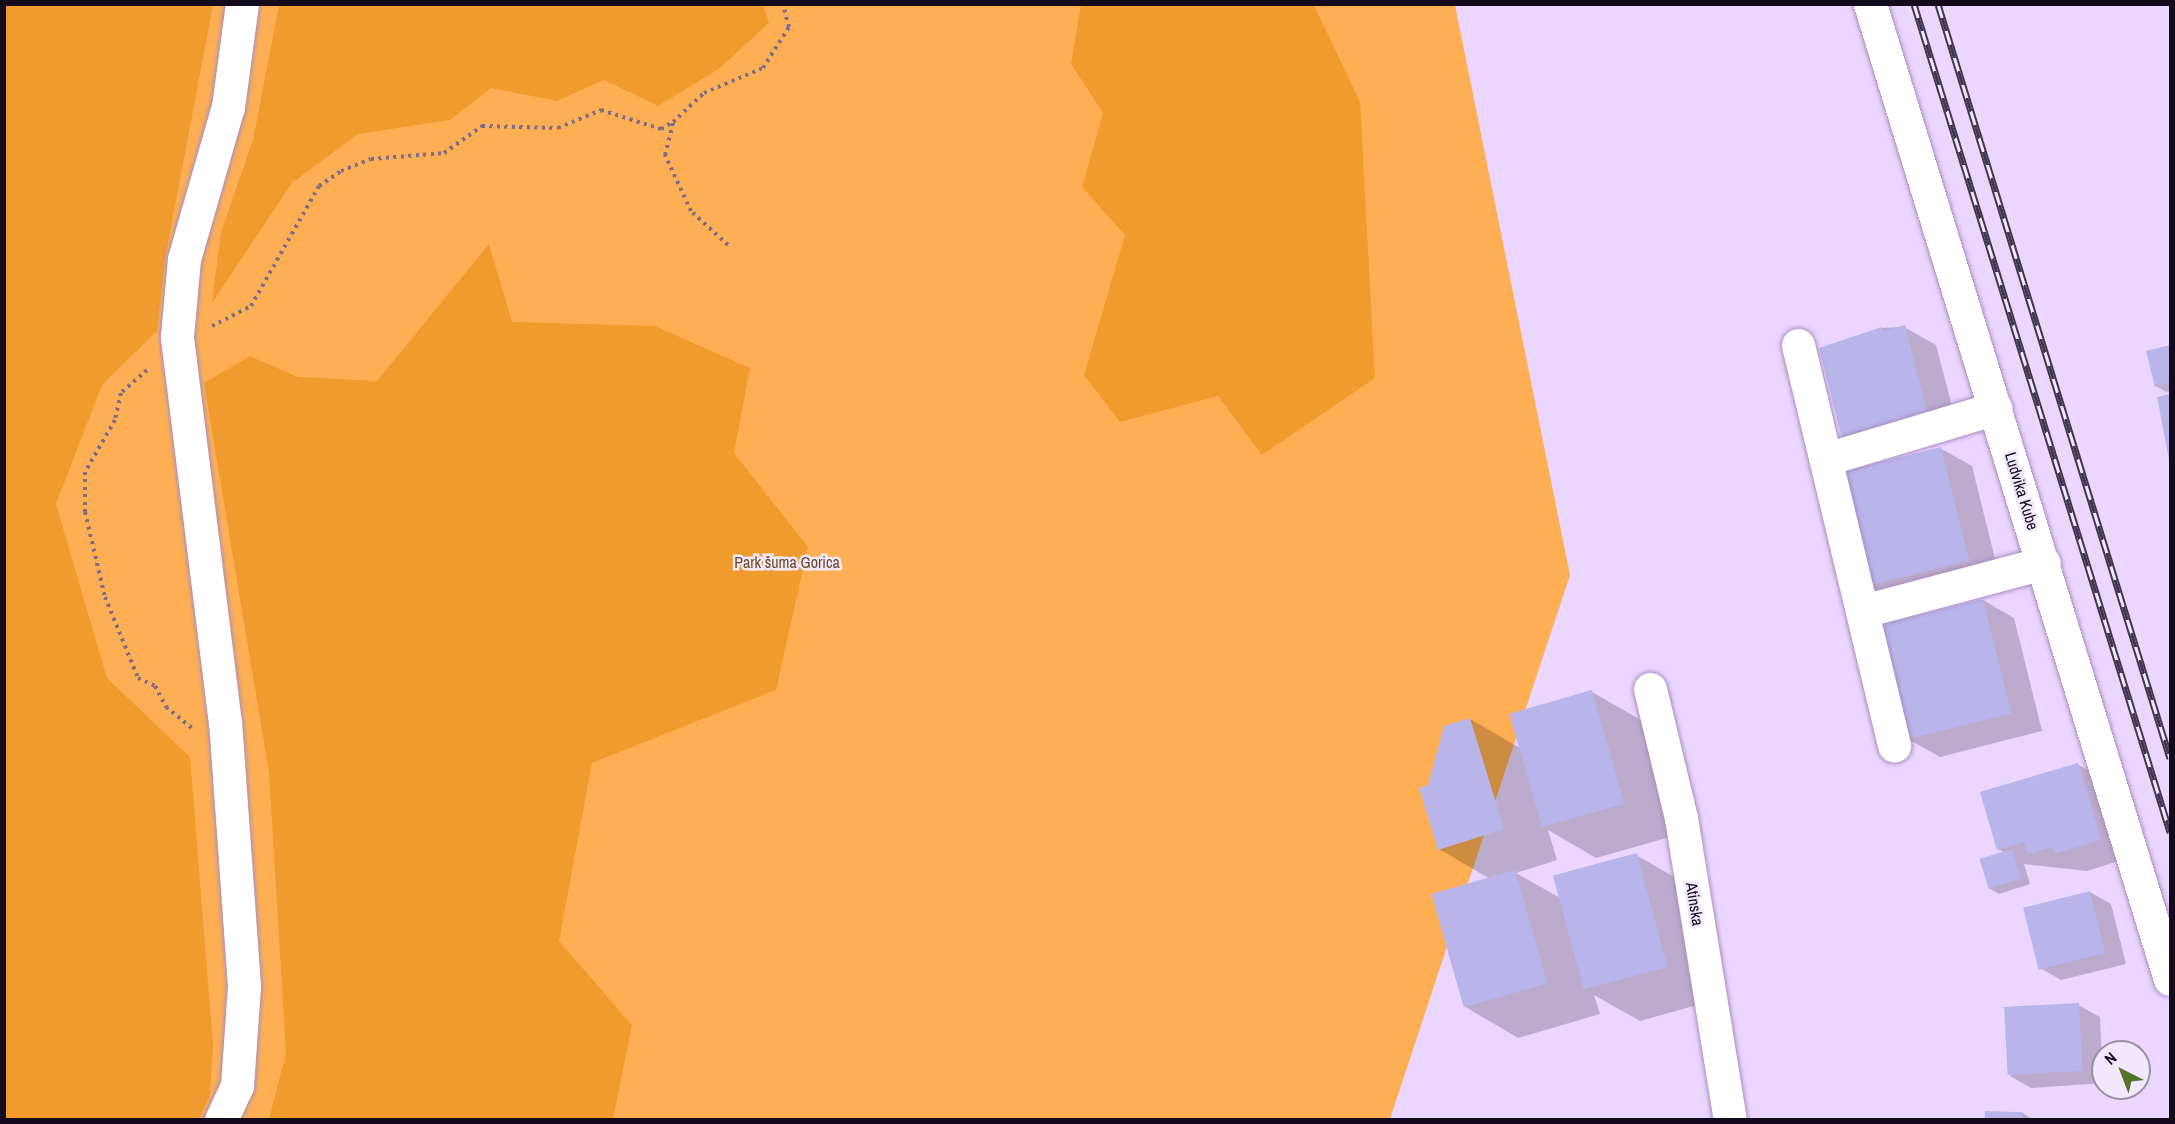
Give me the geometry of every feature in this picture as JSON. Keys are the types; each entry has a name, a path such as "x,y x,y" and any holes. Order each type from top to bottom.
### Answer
{"street":[{"path":"221,1119 237,1086 244,986 225,736 178,342 184,259 228,107 242,4"},
{"name":"Ludvika Kube","path":"1870,4 2044,563 2170,979"},
{"path":"1798,345 1894,746"},
{"path":"1826,459 1996,408"},
{"path":"1863,611 2044,563"},
{"name":"Atinska","path":"1650,689 1681,818 1730,1119"}],"path":[{"path":"225,736 189,727 166,707 155,686 138,678 105,597 85,512 85,472 115,420 121,393 178,342 251,306 319,186 341,171 371,159 444,153 482,126 558,128 601,110 662,129 673,122 704,93 763,68 789,27 783,4"},
{"path":"673,122 665,155 691,211 728,245"}],"green space":[{"path":"5,4 213,5 165,259 157,331 102,385 56,504 107,678 190,757 213,1045 210,1095 199,1119 5,1119"},
{"path":"763,4 769,23 719,69 658,106 604,80 557,101 491,88 450,120 358,134 292,183 212,303 221,232 253,140 279,5"},
{"name":"Park šuma Gorica","path":"5,5 1455,5 1570,575 1390,1119 5,1120"},
{"path":"1081,5 1314,5 1360,102 1375,378 1262,455 1218,396 1120,422 1084,375 1125,235 1082,187 1103,113 1071,64"},
{"path":"489,244 512,322 655,326 750,368 734,453 808,547 776,690 592,763 559,941 632,1025 613,1119 269,1119 286,1053 269,773 204,383 250,356 298,377 377,381"}],"building":[{"path":"1905,325 1928,415 1842,438 1819,348 1882,327 1883,331"},
{"path":"2170,345 2170,383 2155,387 2146,351"},
{"path":"2170,394 2170,460 2169,460 2157,397"},
{"path":"1941,447 1969,561 1866,586 1838,473"},
{"path":"1983,599 2012,713 1907,740 1878,625"},
{"path":"1592,690 1625,803 1542,827 1509,714"},
{"path":"1470,718 1504,829 1438,850 1419,788 1428,785 1444,726"},
{"path":"2078,763 2101,840 2054,854 2052,847 2028,854 2024,842 1997,850 1980,792"},
{"path":"2012,849 2021,879 1989,889 1979,859"},
{"path":"1637,853 1668,967 1584,989 1553,876"},
{"path":"1515,870 1548,983 1464,1007 1431,894"},
{"path":"2090,891 2105,953 2039,970 2023,908"},
{"path":"2079,1003 2083,1071 2008,1075 2004,1007"},
{"path":"1985,1111 2023,1112 2023,1120 1985,1120"}],"railway":[{"path":"1914,4 2170,832"},
{"path":"1938,4 2170,758"}]}
